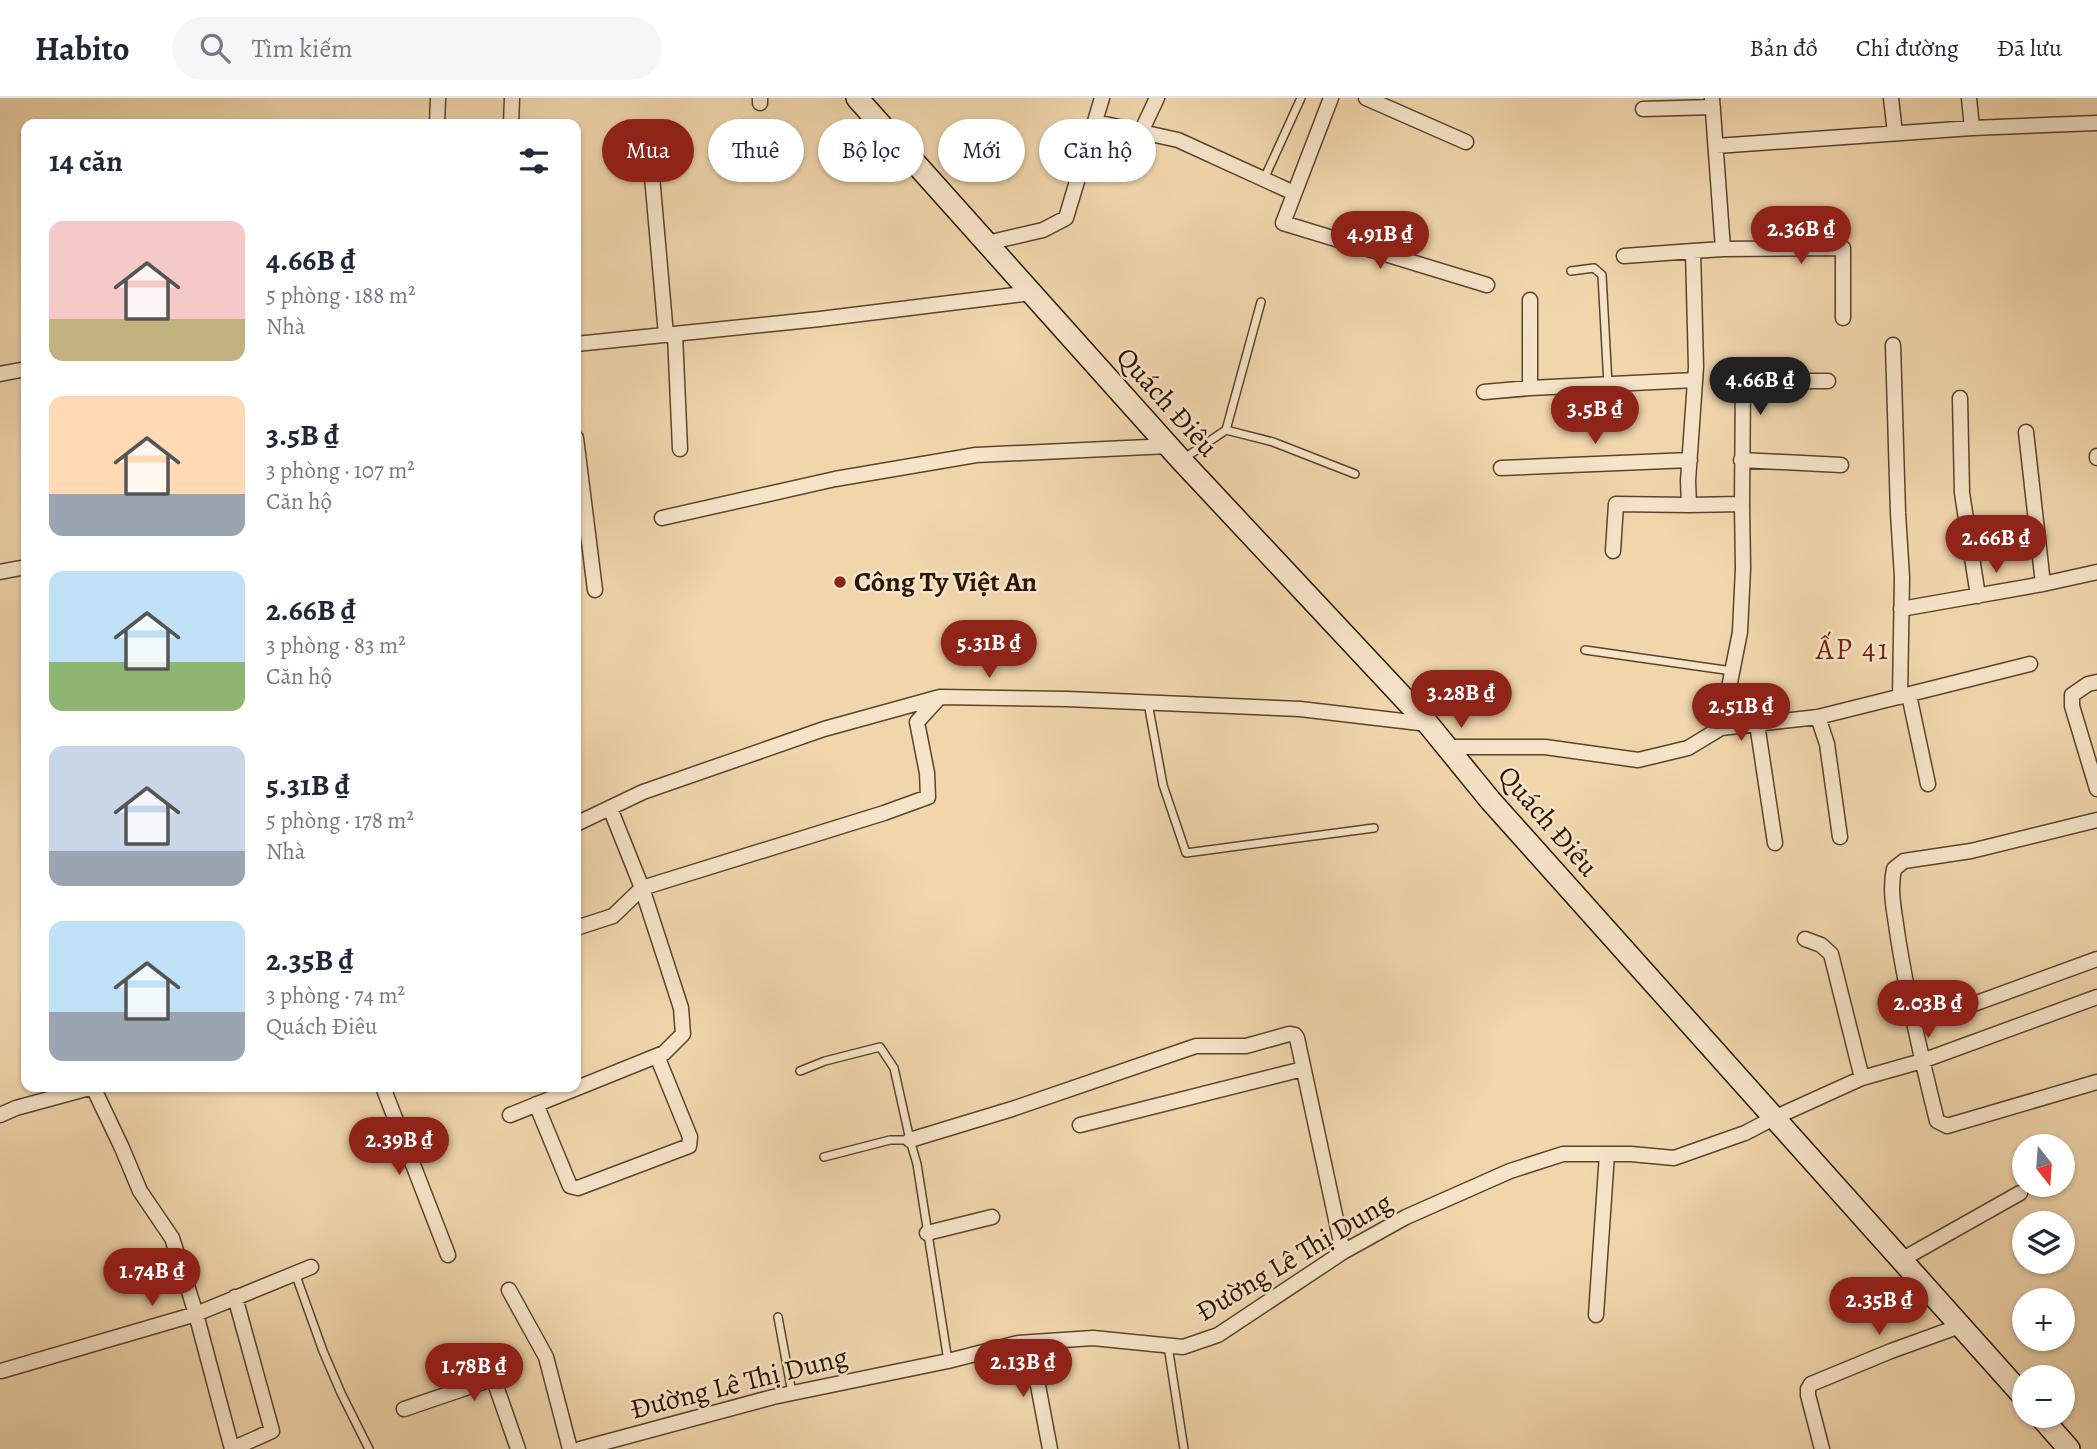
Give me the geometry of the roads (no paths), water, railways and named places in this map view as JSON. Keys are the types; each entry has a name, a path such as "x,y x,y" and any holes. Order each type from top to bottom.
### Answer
{"main road":[{"name":"Quách Điêu","path":"857,98 1175,453 1428,724 1490,800 2012,1384"},
{"path":"2051,1428 2069,1449"}],"street":[{"path":"437,119 439,98"},
{"path":"511,119 512,98"},
{"path":"1097,119 1102,98"},
{"path":"1147,119 1157,98"},
{"path":"1331,98 1283,223 1487,285"},
{"path":"1366,98 1466,142"},
{"path":"1891,98 1895,133"},
{"path":"1969,98 1972,128"},
{"path":"1643,109 1713,103 1723,249"},
{"path":"1716,146 1972,128 2097,123"},
{"path":"1156,135 1178,140 1294,193"},
{"path":"653,182 680,449"},
{"path":"987,243 1043,230 1066,218 1077,182"},
{"path":"1624,256 1723,249 1843,248 1843,318"},
{"path":"1689,505 1695,380 1693,251"},
{"path":"581,343 820,319 1031,293"},
{"path":"1530,300 1530,388"},
{"path":"1893,345 1904,696 1928,784"},
{"path":"0,374 21,370"},
{"path":"1484,392 1695,380"},
{"path":"1721,727 1740,632 1743,568 1743,381 1828,382"},
{"path":"1960,398 1962,493 1978,596"},
{"path":"2026,432 2043,584"},
{"path":"662,518 835,479 976,455 1175,453"},
{"path":"1501,467 1690,460"},
{"path":"1741,460 1841,465"},
{"path":"581,478 595,590"},
{"path":"1614,551 1616,504 1742,504"},
{"path":"0,572 21,568"},
{"path":"1901,609 2097,572"},
{"path":"1448,747 1545,747 1638,760 1688,747 1721,727 1818,718 2030,664"},
{"path":"2097,682 2088,684 2073,695 2072,706 2097,789"},
{"path":"581,822 643,792 824,729 940,697 1300,709 1428,724"},
{"path":"581,926 613,916 642,888 928,797 927,773 917,722 940,697"},
{"path":"1818,718 1827,744 1840,837"},
{"path":"1757,724 1775,843"},
{"path":"581,1086 664,1053 683,1034 681,1008 642,888 610,808"},
{"path":"2097,820 1971,851 1904,862 1894,869 1890,885 1913,1021 1937,1121 1947,1126 2097,1082"},
{"path":"1805,939 1821,945 1831,954 1862,1078"},
{"path":"1913,1021 1971,1005 2097,959"},
{"name":"Đường Lê Thị Dung","path":"580,1449 792,1394 948,1361 1018,1343 1093,1338 1183,1347 1218,1335 1343,1252 1406,1217 1510,1171 1563,1154 1631,1154 1674,1158 1745,1133 1862,1078 1922,1061 2097,997"},
{"path":"910,1140 1012,1109 1196,1046 1247,1046 1289,1034 1295,1035 1343,1252"},
{"path":"536,1104 570,1186 578,1188 689,1146 690,1137 657,1056"},
{"path":"1080,1125 1303,1069"},
{"path":"0,1115 75,1092"},
{"path":"95,1092 140,1191 172,1238 196,1314 232,1449 272,1431 236,1297"},
{"path":"385,1092 448,1255"},
{"path":"510,1115 566,1092"},
{"path":"1596,1315 1606,1154"},
{"path":"1900,1261 2015,1197"},
{"path":"927,1233 992,1217"},
{"path":"1,1371 196,1314 311,1267"},
{"path":"509,1290 546,1357 570,1449"},
{"path":"1822,1449 1808,1395 1811,1384 1960,1326"},
{"path":"1030,1343 1049,1449"},
{"path":"404,1409 489,1380 493,1381 519,1449"}],"lane":[{"path":"1264,179 1301,98"},
{"path":"1571,271 1594,268 1602,275 1608,385"},
{"path":"1226,430 1261,302"},
{"path":"1175,453 1226,430 1273,443 1355,474"},
{"path":"1585,650 1732,671"},
{"path":"1148,702 1163,785 1186,853 1374,828"},
{"path":"800,1071 825,1060 880,1047 894,1068 917,1164 948,1361"},
{"path":"824,1157 890,1140 910,1140"},
{"path":"295,1273 323,1351 369,1449"},
{"path":"778,1317 792,1394"},
{"path":"1168,1346 1184,1449"}],"place":[{"name":"Công Ty Việt An","path":"840,582"}],"district":[{"name":"ẤP 41","path":"1853,649"}]}
